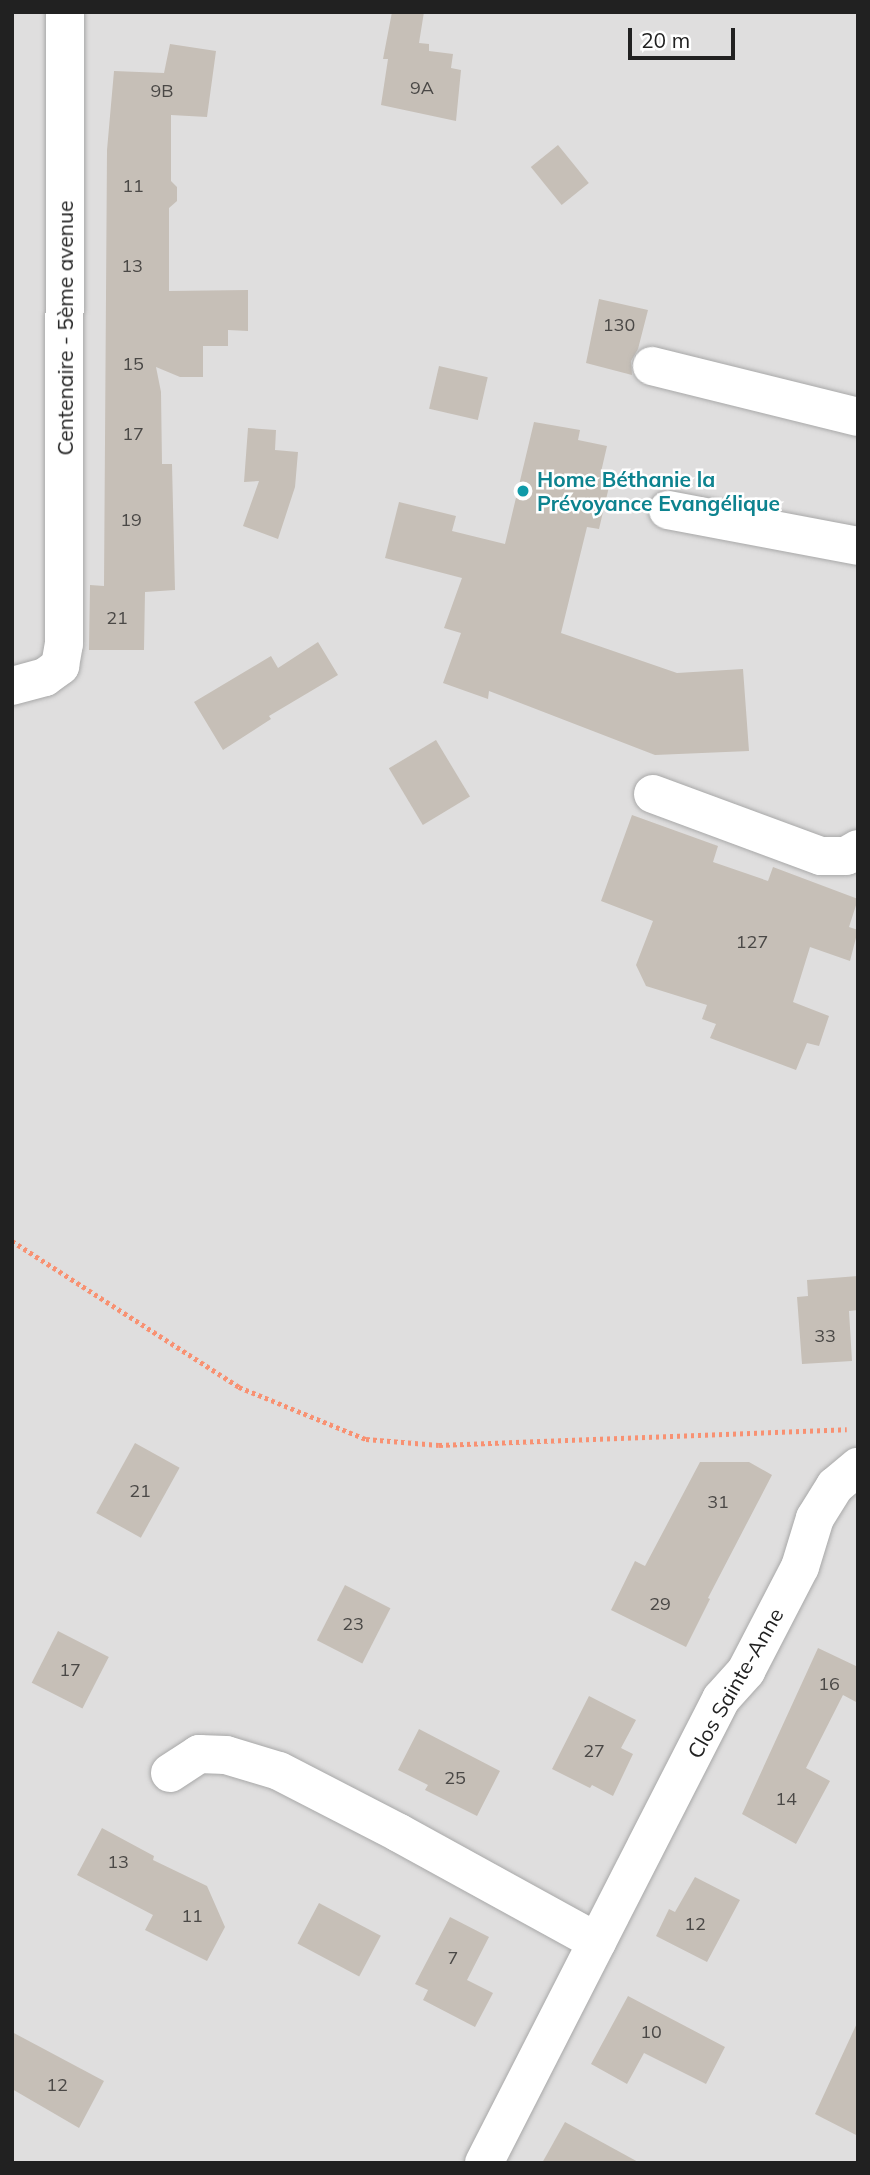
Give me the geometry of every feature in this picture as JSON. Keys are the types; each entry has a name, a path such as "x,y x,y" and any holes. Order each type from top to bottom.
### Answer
{"street":[{"name":"Centenaire - 5ème avenue","path":"12,686 45,677 61,666 64,645 65,12"},
{"path":"653,366 858,417"},
{"path":"668,510 858,546"},
{"path":"653,794 821,856 846,856 858,849"},
{"name":"Clos Sainte-Anne","path":"484,2163 721,1699 746,1671 800,1567 815,1518 835,1486 858,1467"},
{"path":"170,1773 200,1754 226,1755 279,1771 411,1839 597,1941"}],"path":[{"path":"12,1241 239,1387 366,1439 439,1445 848,1429 858,1435"}],"shaded area":[{"path":"12,12 858,12 858,2163 12,2163"}],"building":[{"path":"392,12 424,12 419,43 429,44 429,51 453,54 451,68 461,70 456,121 381,105 388,59 383,59"},
{"path":"170,44 216,51 207,117 171,115 171,181 177,187 177,201 169,208 169,291 248,290 248,331 228,330 228,346 203,346 203,377 180,377 156,367 161,392 162,464 172,464 175,590 145,592 144,650 89,650 90,585 104,586 107,150 114,71 164,73"},
{"path":"558,145 589,183 562,205 531,167"},
{"path":"599,299 648,310 638,349 631,361 632,375 586,363"},
{"path":"439,366 488,377 478,420 429,409"},
{"path":"534,422 580,430 578,440 607,446 601,472 612,474 599,529 587,527 561,633 677,673 743,669 749,751 655,755 489,691 488,699 443,683 461,633 444,628 462,578 385,558 399,502 456,516 452,531 505,544"},
{"path":"248,428 276,430 275,450 298,452 295,487 278,539 243,526 259,481 244,482"},
{"path":"318,642 338,675 269,716 271,719 223,750 194,702 271,656 278,668"},
{"path":"436,740 470,797 423,825 389,768"},
{"path":"632,815 718,846 713,862 768,881 773,867 858,899 849,927 858,930 850,961 810,947 793,1002 829,1016 819,1046 807,1043 796,1070 710,1038 716,1024 702,1019 707,1005 646,986 636,965 653,921 601,901"},
{"path":"858,1276 858,1310 849,1311 852,1361 802,1364 797,1297 808,1296 807,1280"},
{"path":"135,1443 180,1468 141,1538 96,1513"},
{"path":"700,1462 749,1462 772,1475 708,1598 710,1599 686,1647 611,1610 635,1561 645,1566"},
{"path":"345,1585 390,1608 362,1663 317,1640"},
{"path":"58,1631 109,1657 82,1709 32,1683"},
{"path":"818,1648 858,1667 858,1703 843,1695 806,1768 830,1781 796,1844 742,1814"},
{"path":"589,1696 636,1720 621,1748 633,1754 613,1796 552,1769"},
{"path":"419,1729 500,1771 477,1816 425,1790 428,1785 398,1770"},
{"path":"102,1828 154,1856 153,1860 207,1886 225,1927 207,1961 145,1930 153,1915 77,1875"},
{"path":"695,1877 740,1900 707,1962 656,1936 669,1909 675,1912"},
{"path":"319,1903 381,1936 359,1976 297,1944"},
{"path":"450,1917 489,1937 467,1980 493,1993 475,2027 423,2000 428,1990 415,1984"},
{"path":"628,1996 725,2047 706,2084 644,2053 627,2084 591,2064"},
{"path":"858,2021 858,2136 815,2114"},
{"path":"12,2032 104,2081 79,2128 12,2089"},
{"path":"565,2122 640,2163 542,2163"}],"place":[{"name":"Home Béthanie la Prévoyance Evangélique","path":"523,491"}]}
